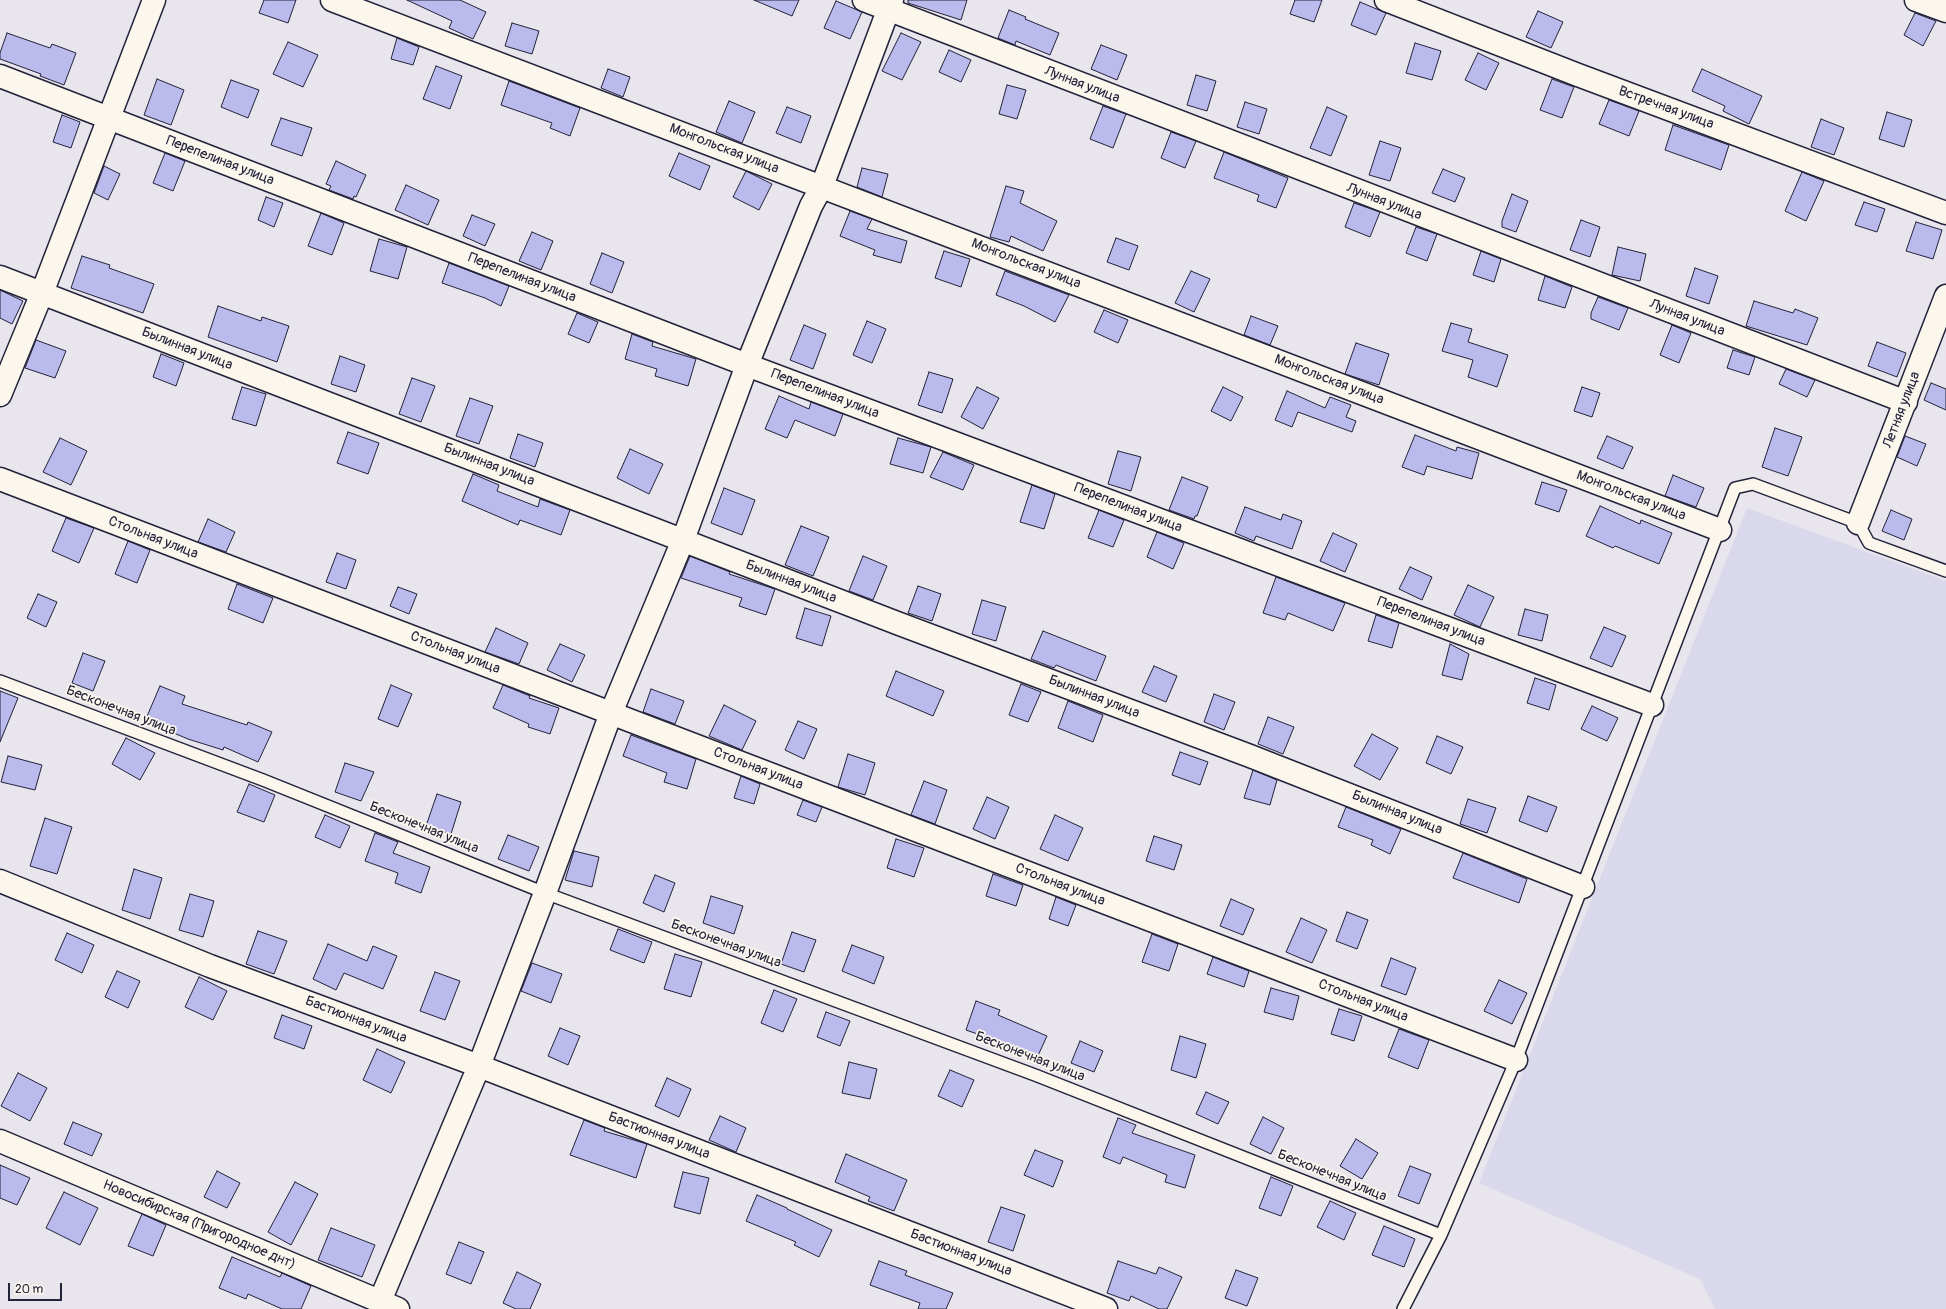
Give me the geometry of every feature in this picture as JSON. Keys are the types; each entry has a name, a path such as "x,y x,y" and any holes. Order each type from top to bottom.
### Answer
{"street":[{"path":"0,395 42,293 154,0"},
{"name":"Монгольская улица","path":"332,0 1720,530"},
{"name":"Лунная улица","path":"864,0 889,5 1906,402"},
{"name":"Встречная улица","path":"1386,0 1578,76 1946,213"},
{"path":"1916,0 1946,11"},
{"path":"389,1305 546,893 611,713 683,540 747,365 811,206 822,186 889,5"},
{"name":"Перепелиная улица","path":"0,76 747,365 1652,705"},
{"name":"Былинная улица","path":"0,277 904,626 1250,756 1583,887"},
{"name":"Летняя улица","path":"1858,523 1946,296"},
{"name":"Стольная улица","path":"0,479 1516,1060"},
{"name":"Бастионная улица","path":"0,881 210,966 479,1066 1106,1309"},
{"name":"Новосибирская (Пригородное днт)","path":"0,1141 389,1305"}],"lane":[{"path":"1403,1309 1442,1235 1516,1060 1736,488 1753,484 1858,523 1869,543 1946,571"},
{"name":"Бесконечная улица","path":"0,681 263,780 546,893 1035,1075 1442,1235"}],"shaded area":[{"path":"1747,508 1946,581 1946,1309 1715,1309 1700,1279 1479,1183"}],"building":[{"path":"264,0 296,0 288,23 259,13"},
{"path":"407,0 460,0 486,12 473,39 449,28 452,21"},
{"path":"754,0 799,0 792,16"},
{"path":"908,0 967,0 961,20 908,3"},
{"path":"1295,0 1322,0 1314,22 1290,14"},
{"path":"836,1 862,12 850,39 824,28"},
{"path":"1360,2 1386,13 1376,35 1351,25"},
{"path":"1009,10 1026,17 1025,19 1059,33 1050,55 1016,41 1015,45 998,38"},
{"path":"1538,11 1563,22 1551,48 1526,37"},
{"path":"1915,13 1936,21 1923,46 1904,35"},
{"path":"512,23 539,31 532,54 505,46"},
{"path":"7,33 50,48 52,44 76,53 64,85 40,76 41,74 0,59 0,53"},
{"path":"901,33 921,42 902,80 882,71"},
{"path":"397,38 419,47 413,65 391,59"},
{"path":"288,42 318,55 303,87 273,74"},
{"path":"1415,43 1441,51 1432,80 1406,73"},
{"path":"1101,45 1127,55 1117,80 1091,69"},
{"path":"949,50 971,60 961,82 939,72"},
{"path":"1478,53 1499,63 1486,90 1465,80"},
{"path":"436,66 462,76 450,109 423,99"},
{"path":"608,69 630,77 623,97 601,88"},
{"path":"1702,69 1762,96 1749,124 1723,111 1725,106 1692,91"},
{"path":"1196,75 1216,81 1207,111 1187,105"},
{"path":"157,79 184,90 171,125 144,115"},
{"path":"1552,79 1574,87 1562,118 1540,110"},
{"path":"231,80 259,90 248,118 221,107"},
{"path":"509,81 580,108 570,136 550,128 552,123 501,105"},
{"path":"1007,85 1026,90 1017,119 999,114"},
{"path":"1609,100 1639,111 1629,136 1599,124"},
{"path":"729,101 755,112 742,143 716,132"},
{"path":"1245,102 1267,109 1259,134 1237,127"},
{"path":"1103,106 1126,114 1113,148 1090,139"},
{"path":"787,107 811,116 801,143 776,133"},
{"path":"1327,107 1347,116 1331,156 1310,148"},
{"path":"1887,112 1912,120 1904,147 1879,139"},
{"path":"62,115 80,122 71,148 53,142"},
{"path":"281,118 312,128 302,156 271,145"},
{"path":"1821,119 1844,128 1834,155 1811,147"},
{"path":"1673,125 1729,145 1721,170 1665,150"},
{"path":"1171,132 1196,141 1185,168 1161,158"},
{"path":"1380,141 1401,148 1390,181 1369,175"},
{"path":"1224,152 1288,178 1276,208 1257,201 1259,195 1214,178"},
{"path":"165,153 185,161 173,191 153,183"},
{"path":"679,153 710,166 700,190 669,176"},
{"path":"336,161 366,175 356,197 354,196 353,199 329,190 331,186 326,184"},
{"path":"104,166 120,174 108,200 94,193"},
{"path":"862,168 888,174 882,197 857,187"},
{"path":"1443,169 1465,178 1455,202 1432,193"},
{"path":"746,171 772,184 759,210 733,197"},
{"path":"1802,172 1824,181 1806,221 1785,211"},
{"path":"406,185 439,200 428,225 395,210"},
{"path":"1006,186 1024,191 1020,203 1057,221 1043,251 1011,236 1009,242 990,237"},
{"path":"1512,194 1528,201 1516,232 1502,227 1502,221"},
{"path":"266,197 283,203 274,227 258,220"},
{"path":"1864,202 1885,209 1877,232 1855,225"},
{"path":"1354,203 1380,212 1370,237 1345,227"},
{"path":"850,211 872,219 867,229 907,241 901,263 873,255 875,250 840,236"},
{"path":"321,213 344,223 332,255 308,246"},
{"path":"472,215 495,224 485,246 463,236"},
{"path":"1581,220 1600,227 1590,257 1570,250"},
{"path":"1916,222 1942,230 1933,259 1906,251"},
{"path":"1416,227 1437,234 1427,261 1406,253"},
{"path":"532,232 553,241 541,270 519,261"},
{"path":"1116,238 1138,246 1129,270 1107,262"},
{"path":"379,239 407,247 398,279 370,271"},
{"path":"1618,247 1646,254 1640,281 1612,275"},
{"path":"944,251 970,259 961,287 935,278"},
{"path":"1481,251 1501,259 1494,282 1473,275"},
{"path":"602,253 624,262 612,293 590,284"},
{"path":"82,256 110,265 109,268 154,284 143,313 71,288"},
{"path":"449,263 509,286 501,306 485,298 442,283"},
{"path":"1695,268 1718,276 1709,304 1686,296"},
{"path":"1005,271 1069,295 1055,322 1024,306 996,295"},
{"path":"1191,271 1210,279 1194,312 1175,303"},
{"path":"1545,276 1572,287 1565,308 1538,300"},
{"path":"0,290 23,301 12,324 0,318"},
{"path":"1598,297 1628,308 1619,330 1591,319 1591,313"},
{"path":"1754,301 1793,313 1795,309 1818,318 1807,345 1746,326"},
{"path":"218,306 261,321 262,317 289,326 277,362 208,337"},
{"path":"1104,310 1128,320 1118,343 1094,332"},
{"path":"577,313 598,322 589,343 568,334"},
{"path":"1251,316 1278,326 1270,345 1244,335"},
{"path":"867,321 886,329 872,363 853,355"},
{"path":"1451,323 1472,329 1468,342 1508,355 1497,387 1468,377 1473,360 1442,351"},
{"path":"804,325 826,334 813,369 790,360"},
{"path":"1672,325 1691,333 1679,363 1660,355"},
{"path":"632,334 653,342 652,346 696,359 688,386 655,376 657,369 625,359"},
{"path":"36,340 66,351 55,378 25,368"},
{"path":"1877,342 1906,353 1897,377 1868,366"},
{"path":"1356,343 1389,354 1379,385 1345,374"},
{"path":"1733,350 1755,357 1749,375 1727,368"},
{"path":"161,354 184,363 176,386 153,377"},
{"path":"340,356 365,365 356,392 331,384"},
{"path":"1786,369 1815,380 1807,397 1779,384"},
{"path":"929,372 953,379 942,413 918,405"},
{"path":"412,378 435,386 421,422 399,414"},
{"path":"1931,383 1946,389 1946,410 1924,400"},
{"path":"242,387 266,394 256,426 232,419"},
{"path":"977,387 999,398 983,429 961,417"},
{"path":"1223,387 1243,397 1231,421 1211,411"},
{"path":"1582,387 1600,393 1592,417 1574,411"},
{"path":"1287,391 1325,408 1330,397 1351,405 1346,417 1356,421 1352,432 1298,412 1292,427 1275,420"},
{"path":"779,396 809,409 811,402 843,414 835,436 795,420 787,438 765,429"},
{"path":"470,398 493,406 479,444 456,436"},
{"path":"1775,428 1802,437 1788,476 1762,467"},
{"path":"348,432 379,443 368,474 337,463"},
{"path":"518,434 543,443 535,467 510,458"},
{"path":"1415,435 1456,451 1457,447 1479,453 1472,479 1427,466 1424,475 1402,467"},
{"path":"1607,436 1633,447 1623,469 1597,458"},
{"path":"1905,436 1926,444 1917,466 1897,457"},
{"path":"60,438 87,451 71,485 43,472"},
{"path":"898,438 931,447 923,473 890,464"},
{"path":"630,449 663,464 649,494 617,478"},
{"path":"1118,451 1141,457 1131,491 1108,484"},
{"path":"943,452 974,465 963,490 930,477"},
{"path":"473,474 499,485 497,491 538,507 540,499 570,510 561,535 520,520 518,525 462,501"},
{"path":"1673,475 1704,488 1696,507 1665,496"},
{"path":"1182,477 1208,487 1197,516 1195,516 1194,519 1169,510"},
{"path":"1542,482 1567,490 1559,512 1535,504"},
{"path":"1032,485 1055,494 1044,529 1020,522"},
{"path":"724,488 755,500 742,535 711,523"},
{"path":"1600,506 1640,524 1641,520 1672,533 1659,564 1615,546 1613,548 1586,536"},
{"path":"1245,507 1281,520 1283,514 1302,521 1292,549 1256,536 1254,541 1235,533"},
{"path":"1099,510 1124,520 1113,547 1088,538"},
{"path":"1891,510 1912,519 1904,540 1882,531"},
{"path":"66,518 94,528 79,563 52,551"},
{"path":"208,519 235,532 226,552 198,542"},
{"path":"801,526 829,537 813,576 785,565"},
{"path":"1157,532 1184,543 1173,569 1147,557"},
{"path":"1333,533 1357,544 1345,572 1320,561"},
{"path":"128,541 150,550 137,583 115,574"},
{"path":"337,553 356,560 346,589 326,582"},
{"path":"690,556 730,572 729,574 775,589 766,615 739,606 742,598 681,578"},
{"path":"863,556 887,566 873,600 849,591"},
{"path":"1410,567 1432,577 1422,600 1399,589"},
{"path":"1276,577 1345,603 1333,631 1288,613 1285,620 1263,613"},
{"path":"237,584 273,598 263,623 228,609"},
{"path":"1468,585 1494,597 1480,627 1454,615"},
{"path":"918,586 941,594 932,621 908,613"},
{"path":"398,587 417,594 409,614 390,606"},
{"path":"38,594 57,602 46,627 27,618"},
{"path":"982,600 1006,607 996,641 972,634"},
{"path":"805,608 831,616 822,646 796,638"},
{"path":"1525,609 1548,615 1542,641 1518,635"},
{"path":"1376,615 1399,623 1392,648 1368,641"},
{"path":"1604,627 1626,636 1612,667 1590,658"},
{"path":"496,628 528,643 519,664 485,652"},
{"path":"1043,631 1106,656 1096,681 1056,665 1054,668 1031,659"},
{"path":"560,644 585,655 572,682 547,670"},
{"path":"1450,644 1469,654 1462,680 1442,675"},
{"path":"83,653 105,661 93,691 72,683"},
{"path":"1154,666 1177,676 1166,702 1142,692"},
{"path":"896,671 944,691 933,716 886,696"},
{"path":"1535,678 1556,685 1549,710 1527,703"},
{"path":"1021,684 1041,692 1028,722 1009,715"},
{"path":"391,685 412,694 398,727 378,719"},
{"path":"503,685 530,696 529,698 559,708 550,734 528,727 529,724 493,708"},
{"path":"160,686 185,696 182,704 247,725 248,722 272,732 258,762 224,747 223,750 188,739 145,721"},
{"path":"651,689 684,701 675,724 643,712"},
{"path":"0,691 18,698 0,742"},
{"path":"1214,694 1235,702 1224,730 1204,722"},
{"path":"1068,701 1103,715 1093,742 1058,728"},
{"path":"724,705 756,721 742,750 709,736"},
{"path":"1592,706 1618,718 1607,741 1581,729"},
{"path":"1268,717 1294,727 1283,754 1258,744"},
{"path":"798,721 817,729 804,759 785,750"},
{"path":"1372,734 1398,748 1380,780 1354,766"},
{"path":"631,735 696,759 687,789 664,782 667,773 623,756"},
{"path":"1437,736 1463,747 1451,774 1426,763"},
{"path":"126,738 155,753 140,780 112,764"},
{"path":"1180,752 1208,762 1200,785 1172,775"},
{"path":"848,754 875,763 865,795 838,787"},
{"path":"8,756 42,765 35,790 1,782"},
{"path":"345,763 374,772 361,801 335,792"},
{"path":"1253,770 1277,780 1270,805 1244,798"},
{"path":"741,776 760,784 754,804 734,798"},
{"path":"924,781 947,790 935,824 911,815"},
{"path":"249,784 275,795 264,822 237,812"},
{"path":"437,794 461,802 451,834 426,826"},
{"path":"1528,796 1557,807 1547,832 1519,821"},
{"path":"987,797 1009,807 995,839 973,829"},
{"path":"1468,799 1496,808 1487,833 1460,824"},
{"path":"803,800 822,807 816,822 797,815"},
{"path":"1346,807 1401,829 1390,854 1371,845 1373,840 1338,827"},
{"path":"325,815 350,826 340,848 315,837"},
{"path":"1055,815 1083,828 1068,861 1040,849"},
{"path":"45,818 72,827 57,874 30,866"},
{"path":"375,833 398,842 393,853 430,867 421,893 395,883 398,873 365,861"},
{"path":"508,835 539,847 529,871 498,859"},
{"path":"1154,836 1182,845 1174,870 1146,861"},
{"path":"896,839 924,848 914,877 887,868"},
{"path":"574,851 599,857 592,887 565,880"},
{"path":"1463,853 1527,879 1519,903 1453,878"},
{"path":"134,869 162,878 150,919 122,910"},
{"path":"993,874 1023,885 1016,906 986,896"},
{"path":"655,875 675,883 664,912 643,903"},
{"path":"190,894 214,901 203,937 179,930"},
{"path":"711,896 743,906 734,934 703,923"},
{"path":"1056,897 1076,905 1068,926 1049,919"},
{"path":"1231,899 1254,909 1243,935 1220,926"},
{"path":"1347,912 1368,920 1357,949 1336,941"},
{"path":"1301,918 1327,930 1312,963 1286,952"},
{"path":"618,929 652,942 644,963 610,950"},
{"path":"258,931 287,941 274,974 246,964"},
{"path":"792,932 816,940 804,972 781,964"},
{"path":"67,933 94,945 82,973 55,960"},
{"path":"1152,934 1178,944 1169,971 1142,962"},
{"path":"328,944 367,961 373,946 397,956 383,989 344,973 336,990 313,979"},
{"path":"852,945 884,957 874,984 842,971"},
{"path":"675,954 702,962 691,997 664,989"},
{"path":"1213,957 1249,971 1244,987 1207,974"},
{"path":"1391,958 1416,968 1406,995 1381,986"},
{"path":"532,963 562,974 551,1003 521,991"},
{"path":"117,971 140,981 128,1008 105,997"},
{"path":"435,972 460,981 445,1020 420,1011"},
{"path":"199,977 227,991 213,1020 185,1007"},
{"path":"1499,980 1527,993 1512,1024 1484,1011"},
{"path":"1271,988 1299,996 1293,1020 1264,1012"},
{"path":"774,990 797,999 783,1032 761,1023"},
{"path":"976,1001 1000,1010 998,1015 1047,1036 1036,1060 1005,1046 1006,1044 966,1030"},
{"path":"1339,1009 1362,1016 1354,1041 1331,1034"},
{"path":"826,1012 850,1021 840,1046 817,1037"},
{"path":"282,1015 312,1026 304,1049 274,1038"},
{"path":"560,1028 580,1036 568,1065 548,1056"},
{"path":"1399,1029 1429,1040 1418,1069 1388,1057"},
{"path":"1180,1036 1206,1044 1196,1078 1171,1070"},
{"path":"1080,1041 1103,1051 1094,1072 1071,1063"},
{"path":"377,1049 405,1062 391,1093 363,1080"},
{"path":"849,1062 877,1069 870,1099 842,1093"},
{"path":"950,1070 974,1080 962,1107 938,1096"},
{"path":"18,1073 47,1088 30,1121 1,1106"},
{"path":"667,1078 691,1089 679,1117 655,1106"},
{"path":"1206,1092 1229,1102 1218,1124 1196,1114"},
{"path":"720,1116 746,1128 736,1152 709,1140"},
{"path":"1263,1117 1284,1128 1271,1154 1250,1144"},
{"path":"1118,1118 1136,1125 1132,1133 1195,1155 1185,1188 1165,1182 1167,1175 1123,1157 1120,1164 1103,1157"},
{"path":"584,1120 605,1128 604,1131 647,1144 636,1178 570,1155"},
{"path":"73,1122 102,1134 92,1156 64,1144"},
{"path":"1356,1139 1378,1153 1362,1179 1340,1166"},
{"path":"1035,1150 1063,1161 1053,1187 1024,1175"},
{"path":"846,1154 907,1180 894,1211 868,1201 870,1197 835,1182"},
{"path":"0,1165 30,1178 17,1205 0,1198"},
{"path":"1410,1166 1431,1174 1419,1204 1398,1196"},
{"path":"217,1171 240,1183 227,1208 204,1197"},
{"path":"683,1172 709,1178 700,1214 674,1207"},
{"path":"1271,1177 1293,1186 1281,1216 1259,1208"},
{"path":"295,1182 318,1194 291,1245 268,1232"},
{"path":"64,1192 98,1208 80,1245 46,1228"},
{"path":"757,1195 832,1230 819,1257 794,1245 796,1242 746,1221"},
{"path":"1330,1201 1356,1213 1344,1240 1317,1227"},
{"path":"1001,1207 1025,1215 1013,1251 988,1242"},
{"path":"142,1214 166,1225 153,1256 128,1246"},
{"path":"1384,1226 1415,1239 1404,1267 1372,1255"},
{"path":"331,1228 375,1245 362,1277 318,1260"},
{"path":"459,1242 484,1252 471,1284 446,1274"},
{"path":"232,1257 280,1277 282,1273 311,1286 301,1309 282,1309 248,1294 246,1299 219,1288"},
{"path":"879,1261 907,1271 905,1275 953,1293 946,1309 918,1309 920,1303 870,1285"},
{"path":"1118,1261 1156,1274 1159,1267 1182,1277 1167,1309 1159,1309 1131,1296 1129,1301 1107,1293"},
{"path":"1236,1270 1258,1278 1247,1306 1225,1298"},
{"path":"517,1272 541,1284 530,1309 516,1309 503,1303"}]}
